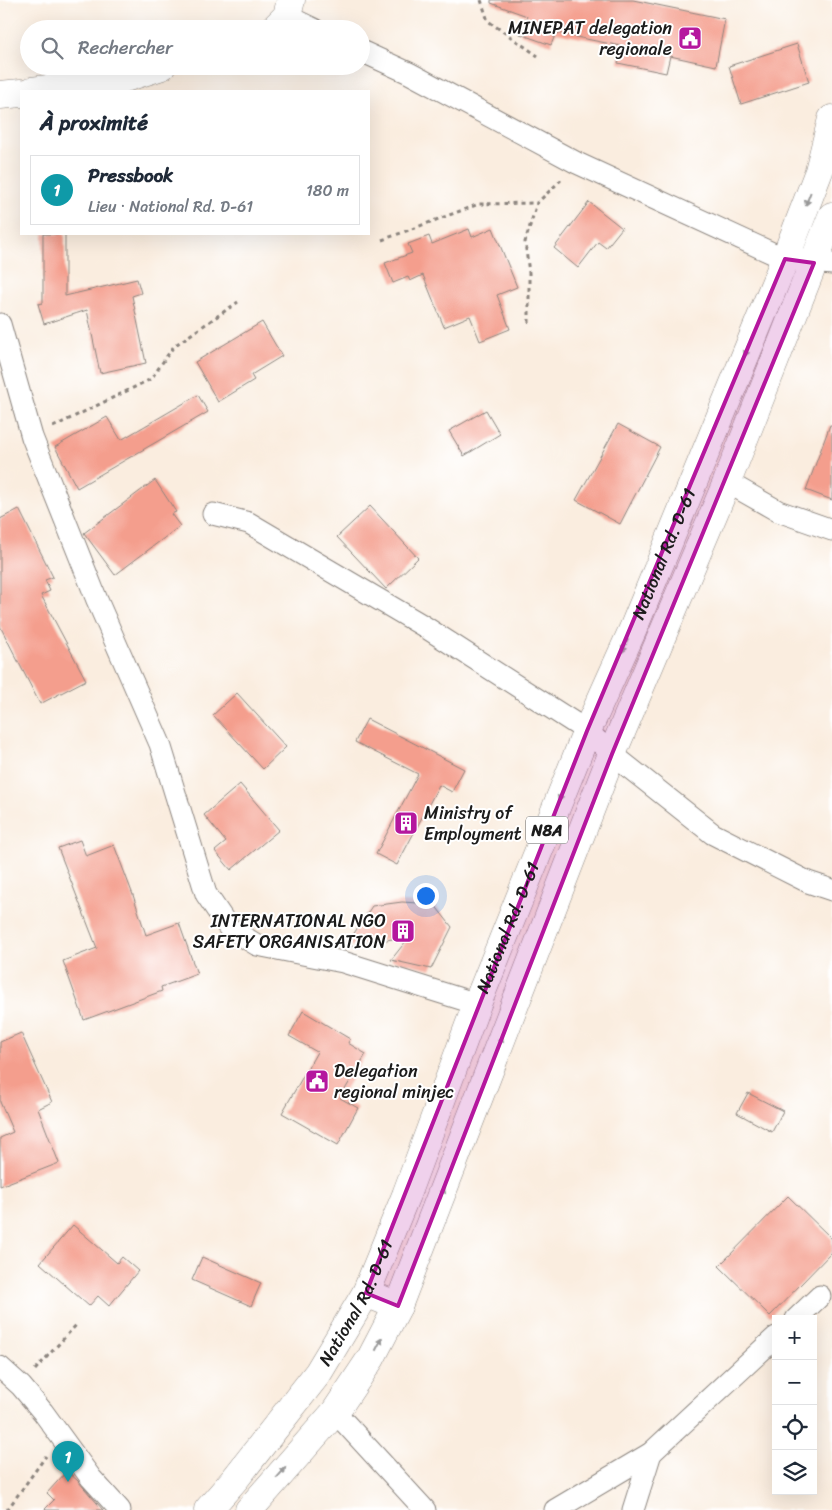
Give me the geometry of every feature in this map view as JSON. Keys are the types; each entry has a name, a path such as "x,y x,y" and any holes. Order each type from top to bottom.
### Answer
{"main road":[{"path":"40,90 119,80 134,75"},
{"path":"0,95 20,93"},
{"name":"National Rd. D-61","path":"208,1510 235,1479 318,1373 366,1294 406,1195 477,1004 587,731 633,629 785,259 819,171 832,119"},
{"name":"National Rd. D-61","path":"249,1510 335,1412 371,1358 398,1306 612,754 727,482 823,264 832,216"},
{"path":"366,1294 398,1306"}],"street":[{"path":"370,55 409,73 577,164 785,259 823,264"},
{"path":"0,324 32,437 97,600 160,744 206,894 229,928 257,945 343,962 477,1004"},
{"path":"727,482 778,511 832,530"},
{"path":"213,514 248,522 422,625 587,731 612,754 713,834 808,882 832,890"},
{"path":"800,1315 820,1296"},
{"path":"555,1510 651,1452 772,1341"},
{"path":"0,1367 21,1386 61,1436 91,1478 120,1510"},
{"path":"335,1412 425,1510"},
{"path":"633,1510 651,1452"}],"path":[{"path":"481,0 488,21 538,56"},
{"path":"529,323 529,273 525,242 538,203 577,164"},
{"path":"382,240 479,204 538,203"},
{"path":"32,437 150,379 174,346 238,302"},
{"path":"21,1386 76,1324"},
{"path":"7,1510 61,1436"}],"highlighted area":[{"path":"785,259 814,263 612,754 398,1306 366,1293 587,731"}],"building":[{"path":"491,0 633,0 725,19 716,66 670,56 666,73 618,63 621,46 556,33 551,45 520,34 527,16 491,3"},
{"path":"797,44 809,82 741,104 729,66"},
{"path":"589,202 622,228 606,248 598,242 578,268 554,248"},
{"path":"493,228 517,287 497,295 510,329 480,341 470,316 444,327 423,275 410,281 408,277 393,283 385,263 412,253 408,244 429,236 432,244 469,229 472,237"},
{"path":"43,235 65,235 65,296 137,279 141,293 132,296 146,363 100,373 87,310 44,324 38,304 43,303"},
{"path":"262,322 282,356 251,375 254,380 218,402 195,362"},
{"path":"198,395 208,412 77,488 55,447 107,417 121,440"},
{"path":"486,410 500,434 464,456 449,431"},
{"path":"618,424 660,447 620,524 576,500"},
{"path":"830,425 832,425 832,500 806,490"},
{"path":"155,480 176,512 171,514 180,526 115,575 84,533"},
{"path":"370,506 418,558 386,589 337,537"},
{"path":"19,509 53,577 45,580 50,591 41,595 86,680 40,704 0,626 0,519"},
{"path":"237,693 286,747 263,769 213,715"},
{"name":"Ministry of Employment","path":"367,719 464,769 452,792 439,785 397,865 376,854 418,774 355,742"},
{"path":"240,784 279,830 231,870 215,851 226,842 204,815"},
{"path":"80,840 86,856 114,845 146,935 179,923 197,974 161,987 162,991 84,1020 63,961 97,948 58,848"},
{"name":"INTERNATIONAL NGO SAFETY ORGANISATION","path":"402,902 434,904 452,927 431,969 391,960 410,936 345,947 372,906"},
{"path":"303,1011 350,1039 348,1043 366,1054 340,1098 358,1108 338,1145 282,1113 317,1052 289,1036"},
{"path":"21,1033 52,1102 38,1109 59,1163 0,1186 0,1138 13,1132 0,1102 0,1042"},
{"path":"748,1093 783,1111 772,1132 737,1113"},
{"path":"788,1196 832,1239 832,1252 770,1316 719,1266"},
{"path":"73,1225 117,1263 122,1257 138,1271 109,1306 98,1296 89,1306 40,1263"},
{"path":"202,1257 261,1283 251,1306 192,1280"},
{"path":"67,1471 103,1510 44,1510 54,1500 47,1493"}],"place":[{"name":"MINEPAT delegation regionale","path":"690,38"},
{"name":"Ministry of Employment","path":"406,823"},
{"name":"INTERNATIONAL NGO SAFETY ORGANISATION","path":"403,931"},
{"name":"Delegation regional minjec","path":"317,1081"},
{"name":"Pressbook","path":"68,1482"}]}
